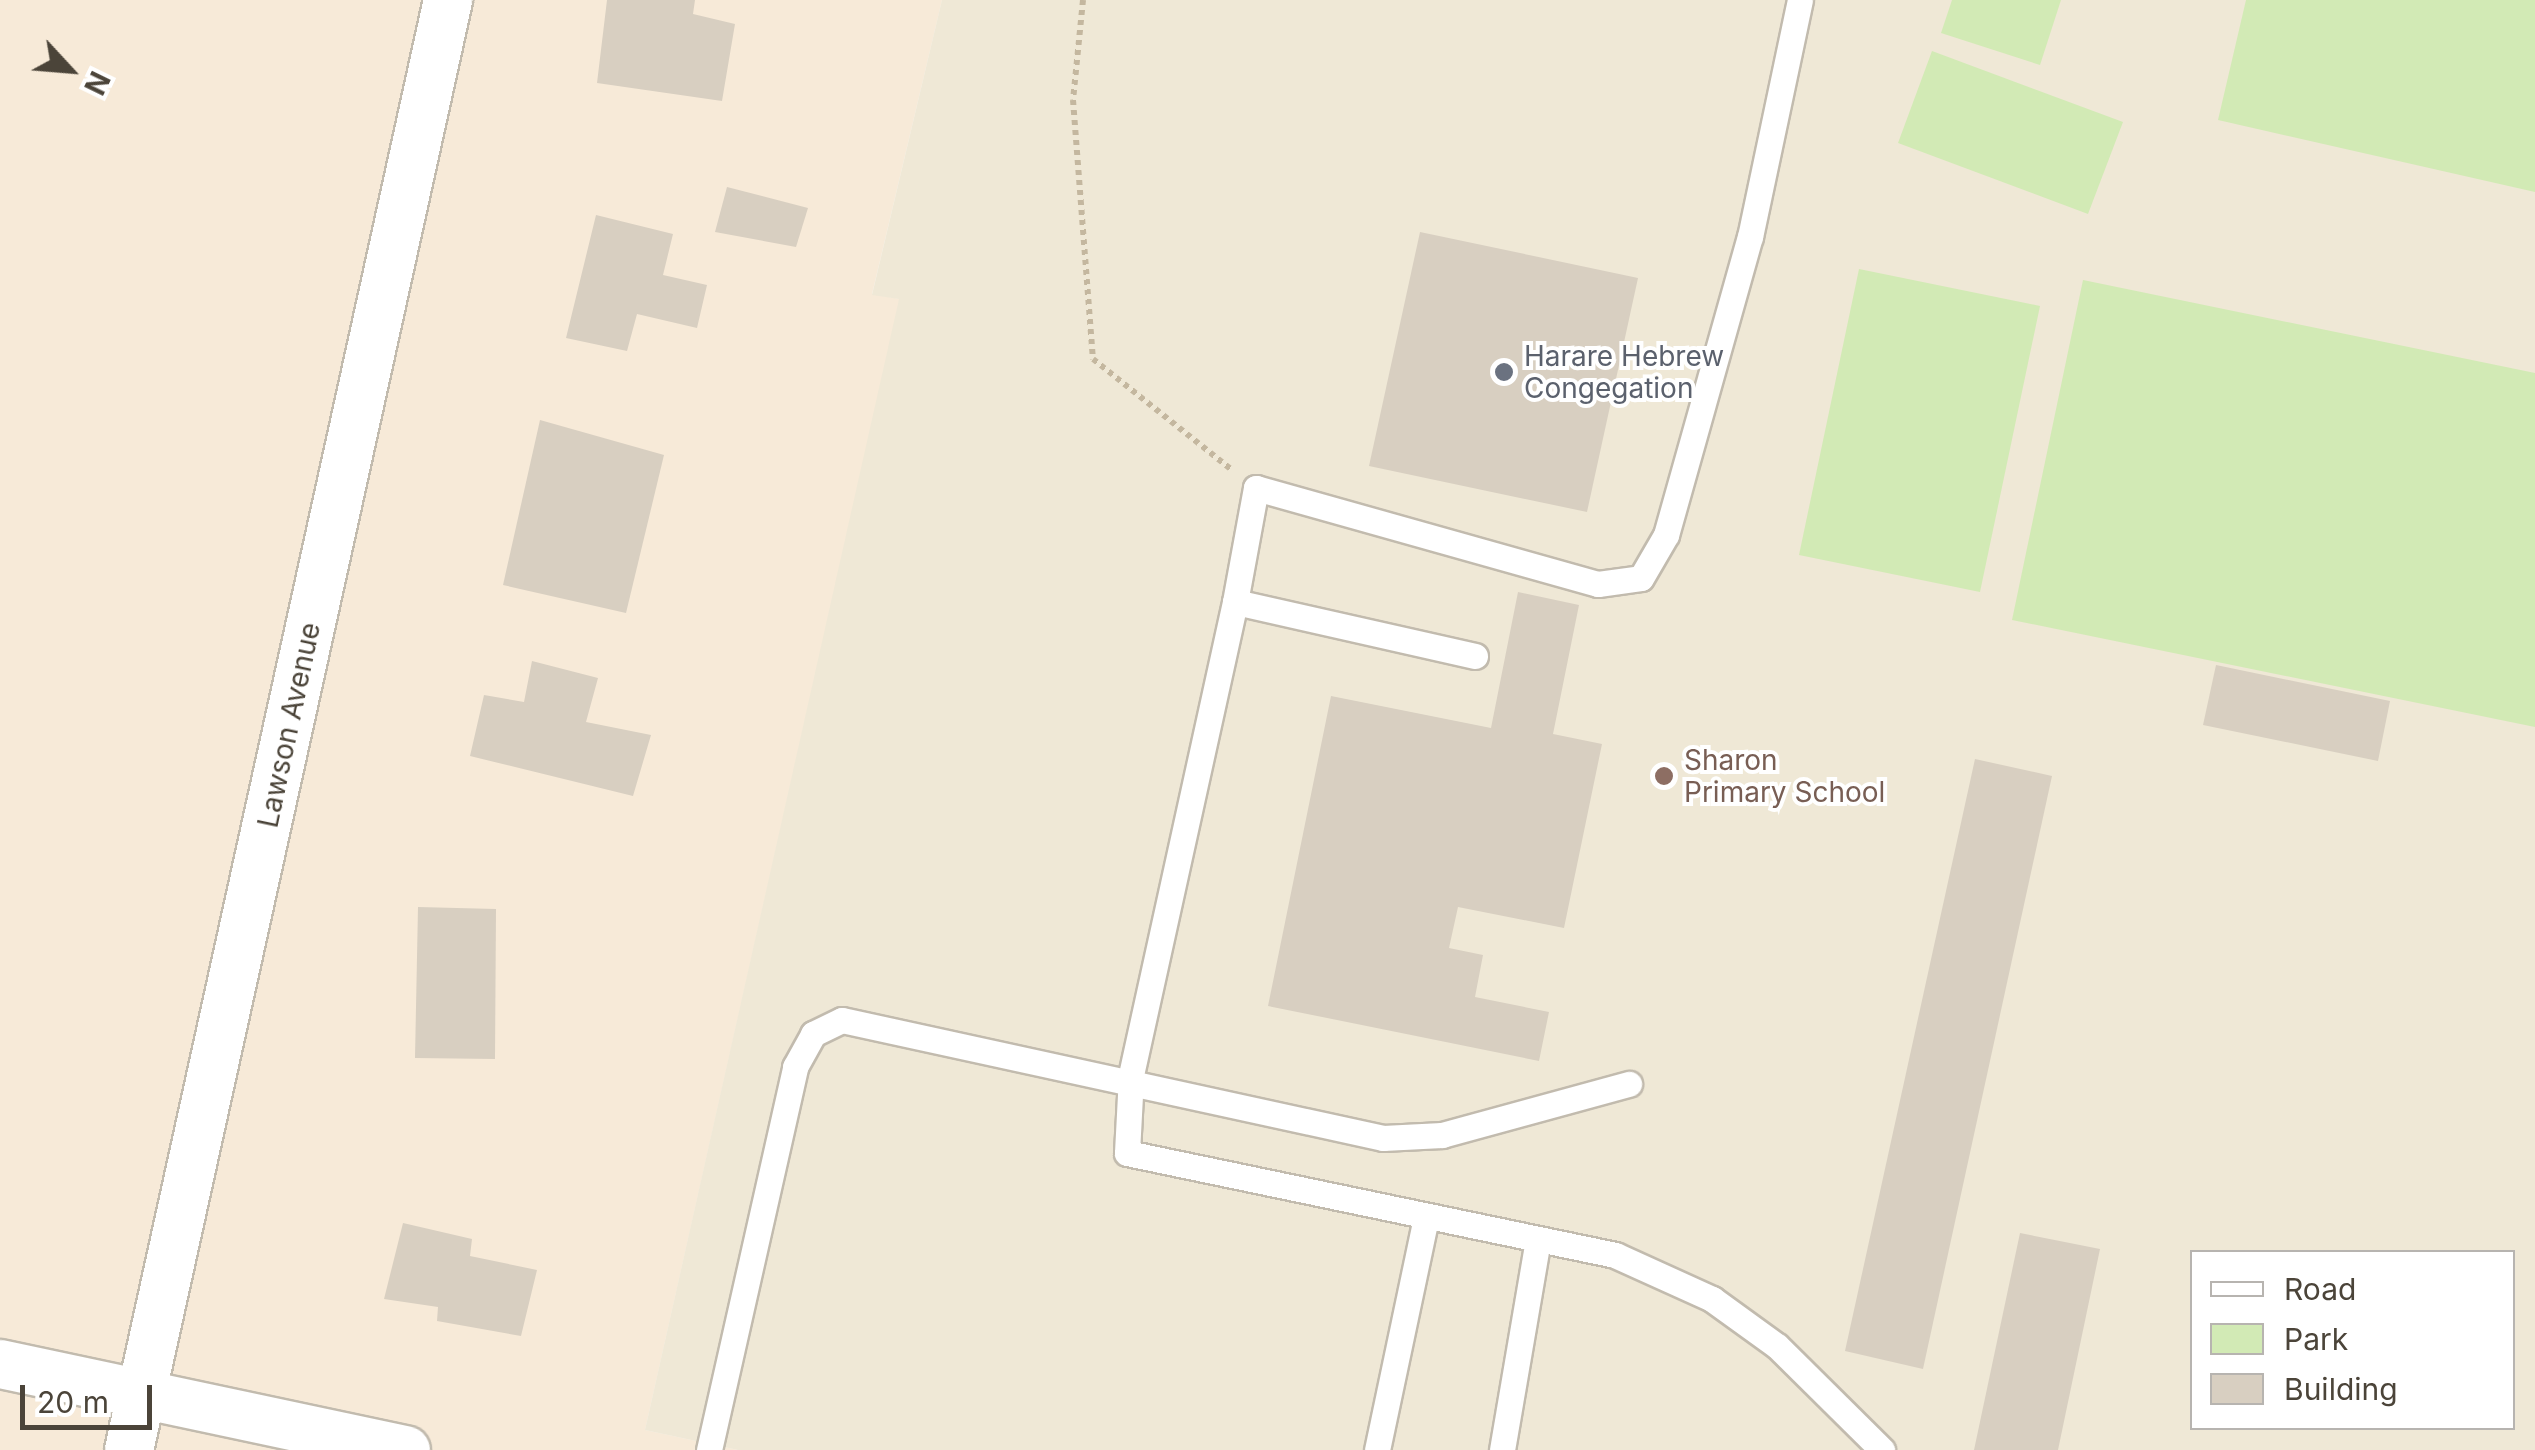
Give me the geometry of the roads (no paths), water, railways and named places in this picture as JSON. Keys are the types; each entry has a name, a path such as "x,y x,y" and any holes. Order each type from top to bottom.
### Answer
{"street":[{"name":"Lawson Avenue","path":"129,1450 448,0"},
{"path":"0,1364 406,1450"}],"lane":[{"path":"1800,0 1750,237 1666,535 1641,578 1598,584 1256,488 1131,1076 1127,1153 1426,1218 1615,1254 1712,1299 1817,1379 1882,1450"},
{"path":"1234,602 1475,656"},
{"path":"709,1450 795,1067 814,1034 842,1020 879,1021 1414,1140 1629,1084"},
{"path":"1377,1450 1426,1218"},
{"path":"1502,1450 1538,1240"}],"place":[{"name":"Harare Hebrew Congegation","path":"1504,372"},
{"name":"Sharon Primary School","path":"1664,776"}]}
